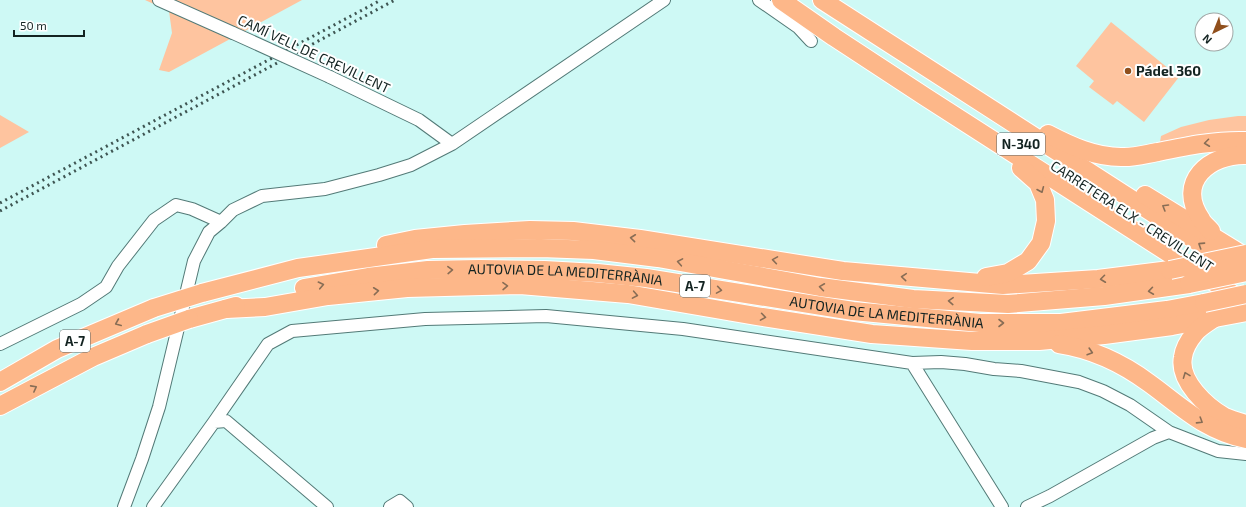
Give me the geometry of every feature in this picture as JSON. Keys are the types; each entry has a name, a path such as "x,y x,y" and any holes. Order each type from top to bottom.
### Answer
{"highway":[{"path":"781,0 924,96 1246,303"},
{"name":"CARRETERA ELX - CREVILLENT","path":"796,0 1246,289"},
{"name":"CARRETERA ELX - CREVILLENT","path":"822,0 1246,273"},
{"path":"857,22 1244,255"},
{"path":"924,96 1010,158 1038,183 1045,200 1046,221 1041,243 1028,260 1008,273 956,282"},
{"path":"1030,125 1070,146 1100,155 1122,157 1198,144 1229,140 1246,141"},
{"path":"1244,255 1211,231 1201,220 1196,209 1193,190 1199,174 1209,164 1222,158 1246,155"},
{"path":"298,268 344,253 414,239 473,233 530,230 573,231 640,239 843,271 1004,285 1098,279 1170,270 1244,255"},
{"name":"AUTOVIA DE LA MEDITERRÀNIA","path":"0,382 57,349 154,308 202,292 298,268 432,249 541,248 594,250 658,258 820,287 914,299 1008,304 1104,296 1189,284 1246,273"},
{"name":"AUTOVIA DE LA MEDITERRÀNIA","path":"0,406 93,357 147,334 189,319 282,293 334,282 428,270 544,270 597,273 646,278 853,310 980,323 1061,323 1167,310 1246,294"},
{"path":"226,309 265,307 328,296 407,288 520,285 628,294 872,334 972,341 1039,341 1104,335 1172,326 1246,312"},
{"path":"1220,317 1196,331 1182,358 1184,372 1193,390 1206,405 1226,417 1246,424"},
{"path":"1039,341 1094,352 1123,366 1200,422 1219,432 1246,439"}],"street":[{"name":"CAMÍ VELL DE CREVILLENT","path":"159,0 330,77 419,120 452,144"},
{"path":"124,507 159,408 194,261 210,232 234,210 262,196 325,189 411,165 452,144 664,0"},
{"path":"759,0 798,27 811,41"},
{"path":"0,344 81,304 106,287 118,266 154,220 176,205 192,209 221,222"},
{"path":"153,507 268,344 292,330 425,319 546,316 683,329 912,363 941,362 1021,371 1079,382 1103,391 1130,405 1169,432 1218,451 1246,454"},
{"path":"912,363 1002,507"},
{"path":"214,422 226,421 327,507"},
{"path":"1027,507 1050,496 1153,438 1169,432"},
{"path":"390,507 400,501 407,507"}],"shaded area":[{"path":"145,0 302,0 169,72 159,70 172,33 169,11"},
{"name":"Pádel 360","path":"1111,22 1179,77 1144,122 1117,101 1113,105 1089,87 1094,81 1076,66"},
{"path":"0,115 29,132 0,148"},
{"path":"1246,116 1246,133 1214,133 1160,142 1161,136 1181,127 1209,120"}],"railway":[{"path":"0,203 381,0"},
{"path":"0,211 395,0"}],"place":[{"name":"Pádel 360","path":"1128,71"}]}
